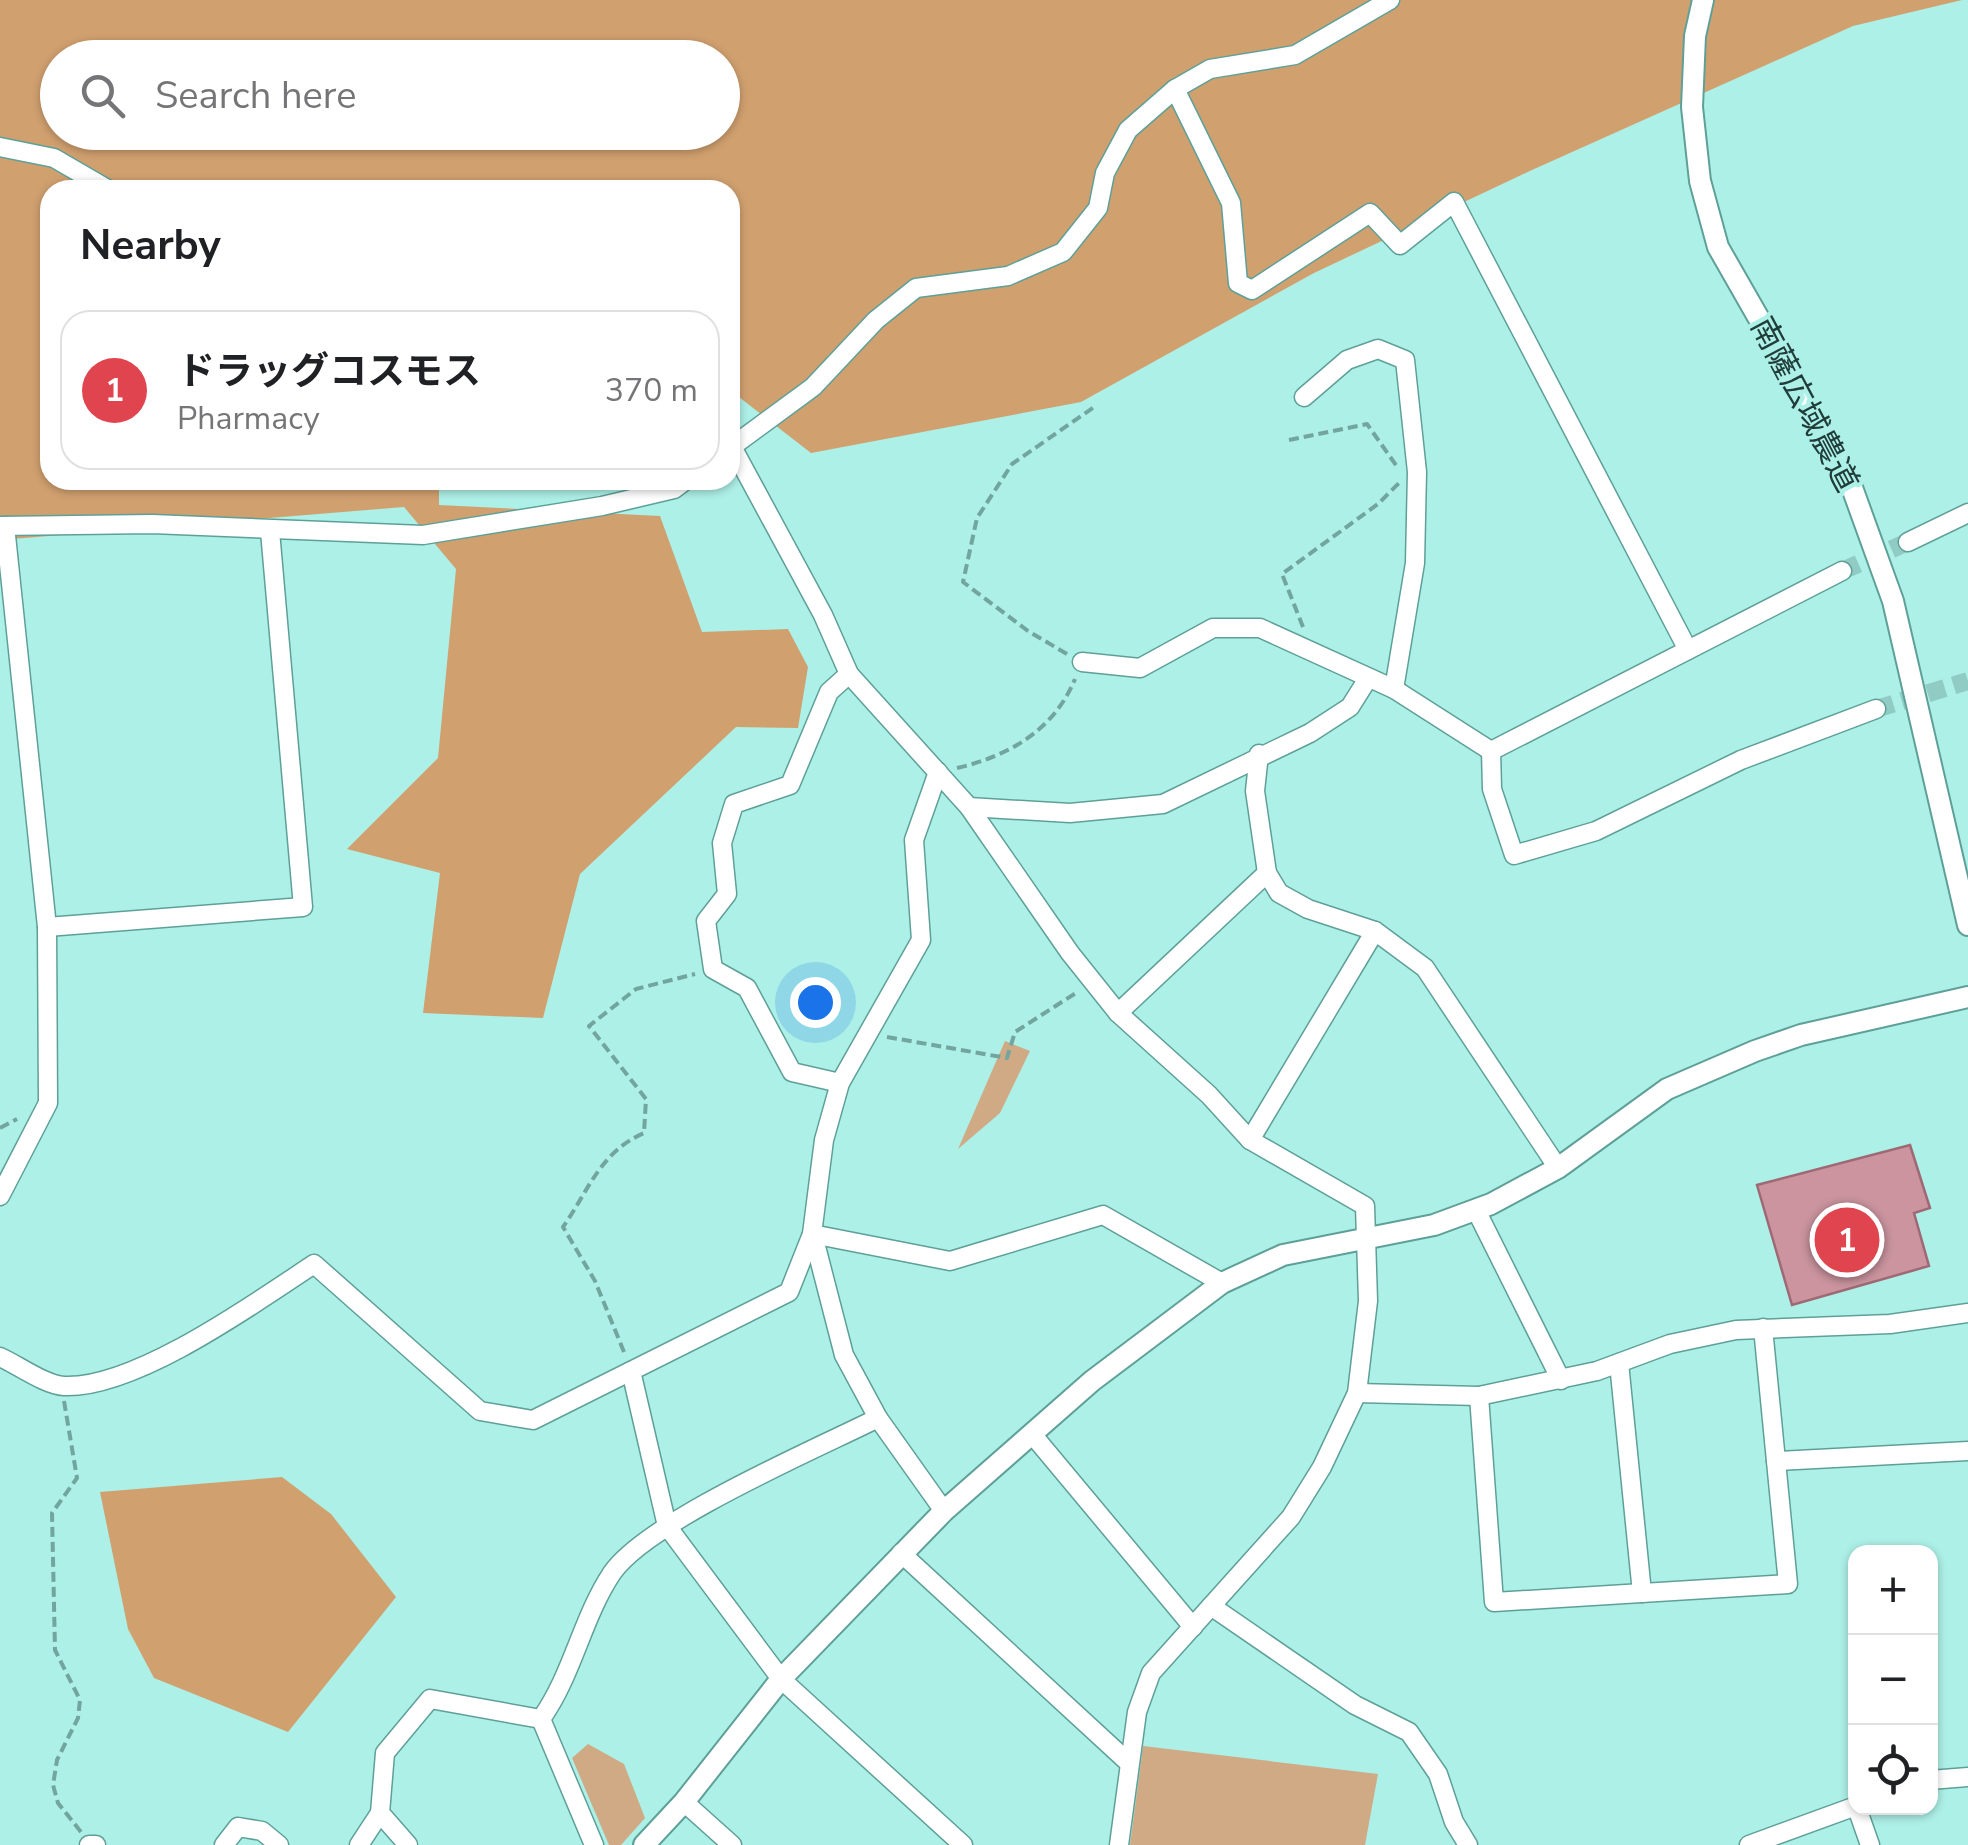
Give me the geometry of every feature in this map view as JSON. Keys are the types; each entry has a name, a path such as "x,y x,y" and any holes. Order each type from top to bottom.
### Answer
{"street":[{"path":"740,440 813,388 876,320 916,288 1008,276 1062,252 1098,208 1106,172 1128,130 1174,89 1232,62 1295,55 1390,0"},
{"name":"南薩広域農道","path":"1703,0 1696,36 1692,108 1700,181 1718,247 1846,471 1894,600 1968,925"},
{"path":"1174,89 1231,204 1238,283 1252,290 1370,213 1400,245 1454,202 1688,650"},
{"path":"0,148 54,158 92,180"},
{"path":"1304,397 1323,376 1378,349 1404,360 1417,472 1415,563 1394,690"},
{"path":"740,463 849,674 969,808 1118,1013 1209,1095 1250,1140 1365,1206 1369,1236 1368,1301 1358,1393 1322,1468 1291,1518 1152,1674 1137,1712 1120,1845"},
{"path":"0,1196 48,1103 47,926 2,526 152,524 422,535 602,506 670,490"},
{"path":"1908,542 1968,513"},
{"path":"47,926 303,907 270,531"},
{"path":"1491,751 1842,572"},
{"path":"1082,662 1140,668 1213,628 1260,628 1394,690 1491,751"},
{"path":"840,1083 792,1072 747,988 713,969 706,921 727,894 722,843 734,804 790,785 828,692 849,674"},
{"path":"969,808 1070,812 1163,804 1259,754 1310,733 1350,707 1367,680"},
{"path":"1491,751 1492,790 1514,855 1596,831 1742,760 1876,709"},
{"path":"1259,754 1255,791 1267,873 1279,892 1308,909 1375,931 1426,968 1558,1168"},
{"path":"0,1357 62,1386 121,1376 240,1313 314,1264 480,1411 533,1420 789,1292 812,1234 824,1140 840,1083 921,940 914,840 938,772"},
{"path":"1118,1013 1267,873"},
{"path":"1250,1140 1375,931"},
{"path":"644,1845 684,1802 781,1679 944,1511 1092,1382 1222,1284 1283,1255 1434,1225 1476,1210 1558,1168 1667,1088 1755,1051 1801,1035 1968,997"},
{"path":"1476,1210 1561,1380"},
{"path":"812,1234 950,1260 1103,1215 1222,1284"},
{"path":"812,1234 844,1355 878,1418 944,1511"},
{"path":"1358,1393 1478,1396 1561,1380 1670,1344 1763,1328 1890,1324 1968,1313"},
{"path":"1478,1396 1494,1602 1788,1584 1763,1328"},
{"path":"1619,1363 1642,1593"},
{"path":"631,1371 667,1526 781,1679 963,1845"},
{"path":"541,1718 556,1697 613,1572 667,1526 878,1418"},
{"path":"1032,1434 1193,1627"},
{"path":"1776,1461 1968,1451"},
{"path":"901,1553 1130,1763"},
{"path":"1211,1606 1355,1704 1410,1732 1438,1774 1454,1822 1468,1845"},
{"path":"359,1845 380,1813 385,1753 430,1699 541,1718"},
{"path":"541,1718 594,1845"},
{"path":"1938,1779 1968,1777"},
{"path":"684,1802 732,1845"},
{"path":"1749,1845 1848,1809"},
{"path":"380,1813 408,1845"},
{"path":"1859,1815 1870,1845"},
{"path":"224,1845 238,1828 262,1831 279,1845"}],"path":[{"path":"938,772 1000,758 1063,708 1082,662 1028,631 963,582 976,518 1012,464 1097,405"},
{"path":"1289,440 1367,424 1404,476 1378,504 1282,574 1314,655"},
{"path":"631,1371 595,1281 563,1227 585,1196 596,1169 620,1143 644,1133 646,1100 589,1026 636,989 713,969"},
{"path":"868,1034 1007,1058 1015,1032 1093,981"},
{"path":"62,1386 78,1478 52,1513 53,1625 56,1650 80,1700 78,1718 57,1760 53,1785 58,1803 91,1845"}],"shaded area":[{"path":"0,0 1962,0 1853,26 1532,170 1314,273 1081,402 811,453 740,398 740,180 40,180 40,490 439,490 439,505 660,516 702,632 788,629 808,667 798,728 736,727 580,874 543,1018 423,1013 440,873 347,849 438,758 456,569 404,507 0,540"},
{"path":"1005,1041 1030,1051 1000,1113 958,1149"},
{"path":"282,1477 331,1514 396,1597 288,1732 154,1678 128,1629 100,1492"},
{"path":"588,1744 624,1764 645,1818 621,1845 609,1845 572,1758"},
{"path":"1143,1746 1378,1774 1365,1845 1130,1845"}],"building":[{"path":"1910,1145 1930,1208 1914,1213 1929,1266 1792,1305 1757,1185"}],"tunnel":[{"path":"1842,571 1908,542"},
{"path":"1876,709 1968,681"}],"place":[{"name":"ドラッグコスモス","path":"1847,1240"}]}
